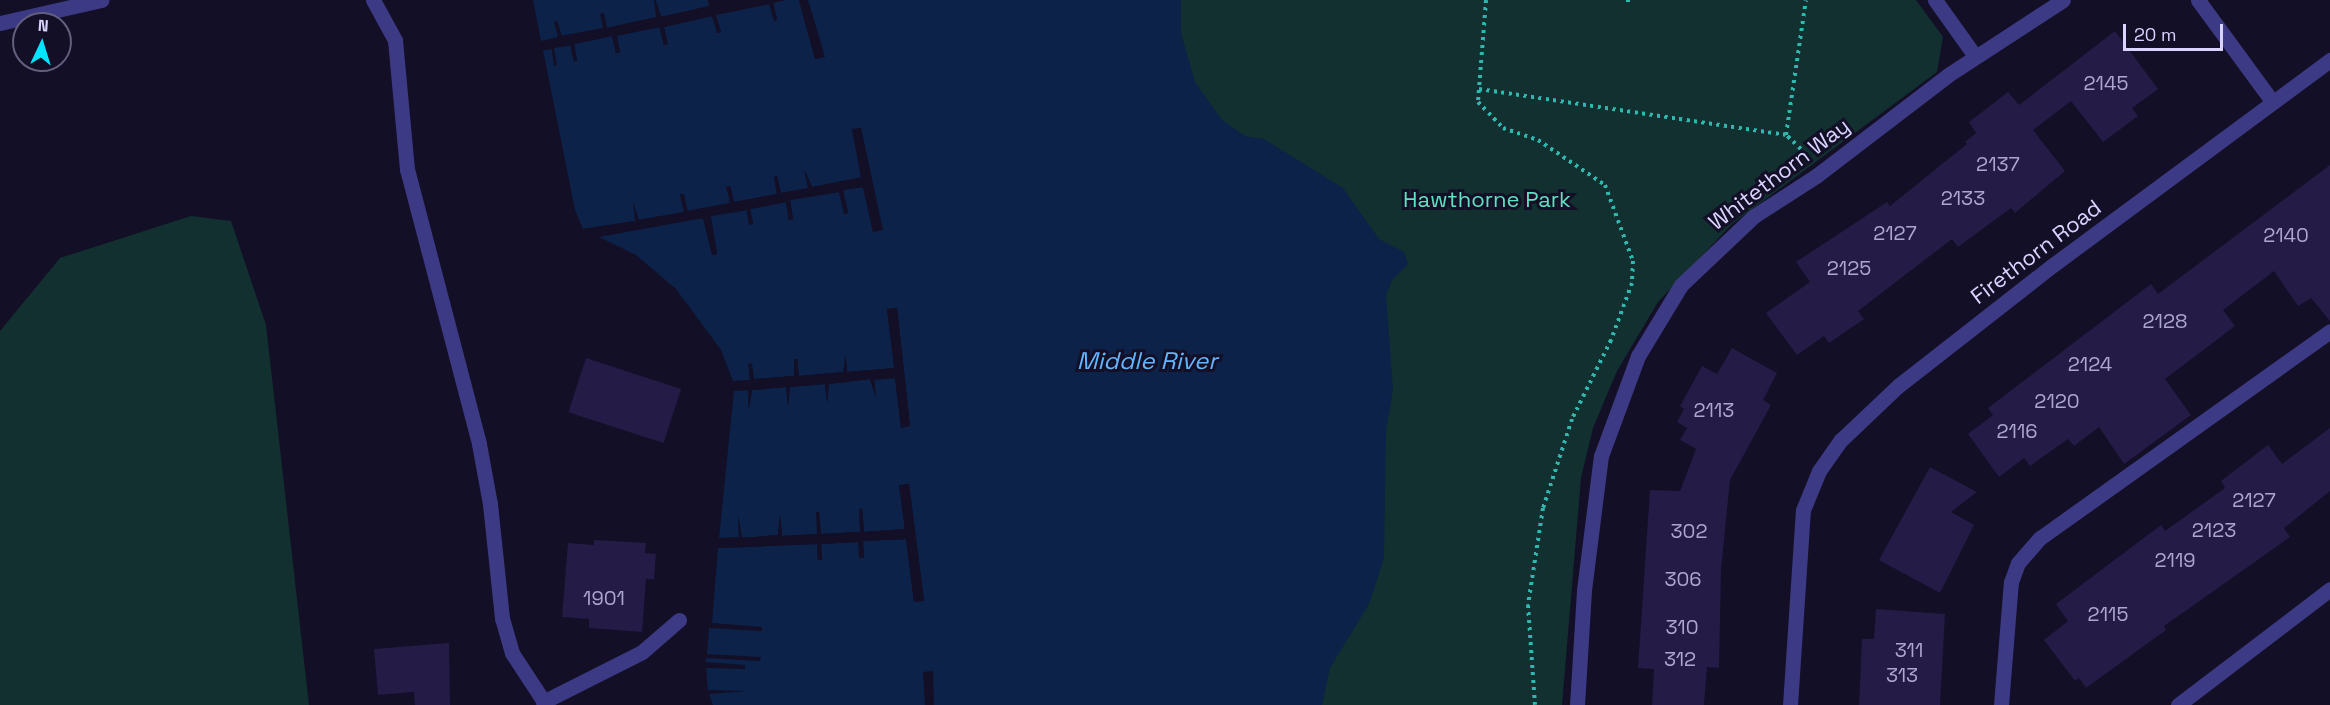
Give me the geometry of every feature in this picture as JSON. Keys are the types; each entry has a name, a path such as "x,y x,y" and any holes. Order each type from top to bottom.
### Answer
{"street":[{"path":"0,23 101,0"},
{"path":"373,0 395,40 407,169 479,444 490,504 502,618 512,653 544,703 642,652 679,621"},
{"path":"1935,0 1975,56"},
{"name":"Whitethorn Way","path":"1577,705 1584,590 1599,467 1609,431 1638,356 1681,285 1712,253 1754,216 1823,170 1975,56 2063,0"},
{"path":"2198,0 2272,101"},
{"name":"Firethorn Road","path":"1790,705 1803,510 1819,471 1841,440 1898,386 2272,101 2330,60"},
{"path":"2001,705 2011,582 2018,563 2040,538 2330,331"},
{"path":"2178,705 2330,589"}],"path":[{"path":"1486,0 1478,102 1503,128 1538,140 1605,185 1633,261 1632,283 1615,330 1572,419 1543,508 1528,605 1535,705"},
{"path":"1786,135 1806,0"},
{"path":"1479,89 1786,135 1823,170"}],"green space":[{"name":"Hawthorne Park","path":"1166,0 1916,0 1943,37 1937,72 1732,224 1658,302 1617,371 1593,428 1581,478 1562,705 1304,705 1231,227"},
{"path":"191,216 231,221 266,325 309,705 0,705 0,331 60,258"}],"water":[{"path":"533,0 654,0 657,17 607,28 603,13 604,28 561,36 557,21 558,37 541,41"},
{"path":"656,0 708,0 710,6 661,17"},
{"name":"Middle River","path":"799,0 815,59 824,57 808,0 1181,0 1181,33 1195,82 1222,120 1245,136 1264,139 1343,188 1379,239 1404,252 1408,264 1392,280 1386,295 1393,390 1386,430 1384,558 1369,604 1330,668 1322,705 934,705 933,671 923,672 925,705 713,705 709,694 747,691 708,690 706,668 745,669 745,665 706,662 706,658 760,661 761,657 707,654 709,628 762,631 762,627 712,623 718,548 817,544 818,560 822,559 821,544 858,542 864,558 863,541 906,539 914,601 924,601 909,484 899,486 905,529 864,532 862,509 860,532 821,534 819,512 816,512 817,534 782,536 780,515 778,535 742,538 738,517 739,537 719,538 734,391 748,390 749,408 752,390 786,387 788,406 789,387 825,384 827,402 829,384 870,379 876,397 874,379 895,378 901,427 910,426 897,308 887,309 895,368 847,372 845,355 844,372 798,376 797,359 794,376 754,379 749,363 750,380 733,381 721,350 676,289 636,255 599,237 703,218 712,255 717,254 710,216 747,210 749,224 753,224 750,209 786,202 789,220 793,219 790,200 839,192 845,214 848,213 843,190 863,187 873,231 882,230 861,128 852,130 862,177 812,187 805,170 809,188 781,193 777,176 774,177 777,194 734,202 730,186 727,186 730,203 687,211 684,194 680,195 684,212 638,220 633,202 636,221 583,229 575,210 543,50 552,49 554,66 553,48 571,45 574,61 577,60 574,44 612,36 616,53 620,52 616,36 660,27 664,45 667,44 664,27 712,16 718,33 721,32 715,15 769,4 774,20 777,20 773,3"}],"pier":[{"path":"654,0 661,17 709,6 708,0 713,6 742,0 542,44 558,37 554,22 557,21 562,36 603,28 600,14 604,13 607,28 656,17"},
{"path":"773,0 785,0 773,3 777,20 774,21 769,4 716,15 721,32 717,33 712,16 664,27 668,44 664,45 659,27 617,35 620,53 616,53 612,36 574,44 577,61 574,62 570,45 554,48 557,65 554,66 552,49 543,50 553,45"},
{"path":"799,0 817,56 821,55 808,0 825,57 815,59"},
{"path":"861,128 883,230 873,232 863,187 843,190 848,213 844,214 839,192 790,200 793,219 789,220 786,202 750,209 753,224 749,225 747,210 711,216 717,254 713,255 703,218 596,236 863,184 876,228 879,228 858,131 855,132 863,180 636,224 583,229 635,221 633,202 639,220 684,212 680,194 683,194 688,211 730,203 726,186 730,186 734,202 777,194 774,177 777,176 781,193 808,188 804,170 812,187 861,178 852,129"},
{"path":"897,308 910,426 901,428 895,378 874,380 876,398 870,379 829,384 827,403 825,384 790,387 788,406 786,387 752,390 749,409 748,390 734,391 896,375 903,424 907,424 894,311 890,312 896,371 750,380 748,363 752,364 754,379 794,376 794,359 797,359 799,376 843,372 846,355 847,372 894,368 887,309"},
{"path":"909,484 924,601 914,602 906,539 863,541 864,558 859,558 858,542 821,544 822,560 818,560 817,544 718,548 907,536 917,599 920,598 906,487 903,488 906,532 719,541 739,537 738,516 742,538 778,535 780,515 782,536 817,534 819,511 821,534 860,532 859,509 862,508 864,532 905,529 899,485"}],"building":[{"path":"2115,31 2158,89 2132,108 2138,116 2103,142 2071,101 2033,130 2065,171 2015,213 2011,208 1958,247 1952,239 1858,311 1864,319 1829,343 1824,336 1797,355 1766,313 1810,282 1796,262 1887,202 1890,206 1967,144 1965,142 1976,133 1969,122 2008,92 2019,105"},
{"path":"2330,165 2330,321 2311,298 2298,306 2274,271 2223,310 2235,326 2165,379 2191,415 2124,464 2099,427 2074,446 2068,439 2030,466 2024,458 1999,477 1968,434 1993,415 1988,408 2151,284 2158,294"},
{"path":"1732,348 1777,373 1763,400 1771,405 1730,480 1721,570 1719,668 1707,667 1704,705 1652,705 1654,669 1638,668 1650,490 1680,491 1696,449 1680,440 1687,428 1677,422 1684,409 1680,406 1702,366 1717,374"},
{"path":"586,358 681,389 663,443 568,412"},
{"path":"2330,428 2330,491 2284,528 2290,537 2164,626 2166,630 2086,688 2079,678 2075,681 2044,640 2068,621 2056,604 2161,525 2165,531 2225,488 2221,481 2268,445 2282,464"},
{"path":"1930,467 1977,492 1951,512 1974,525 1940,593 1879,560"},
{"path":"594,540 646,543 645,553 656,554 654,579 646,579 642,632 589,628 589,619 562,617 568,543 594,545"},
{"path":"1876,609 1945,614 1940,705 1859,705 1862,639 1874,639"},
{"path":"449,643 450,705 415,705 414,692 378,695 374,649"}]}
